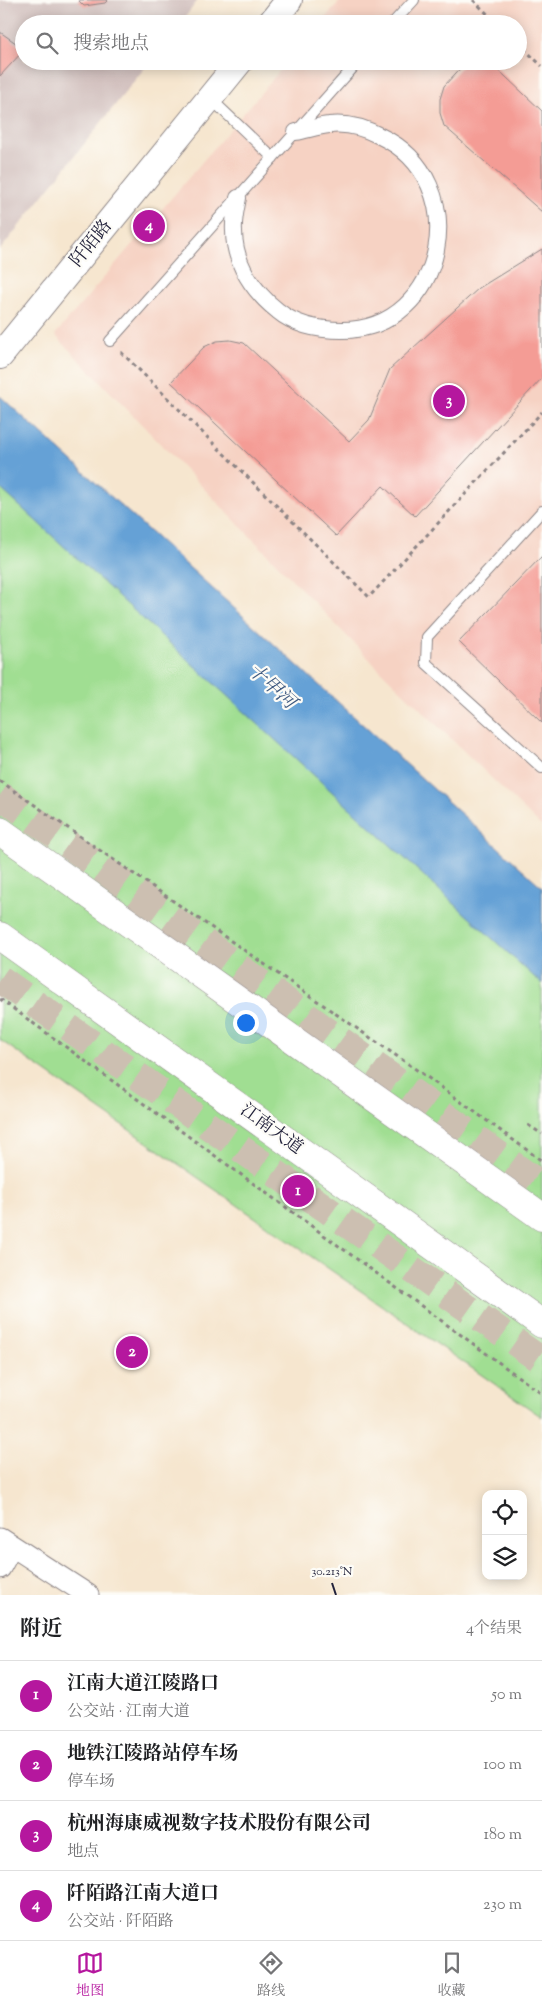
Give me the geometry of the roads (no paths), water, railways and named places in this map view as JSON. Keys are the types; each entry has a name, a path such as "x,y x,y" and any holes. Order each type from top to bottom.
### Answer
{"main road":[{"path":"0,830 542,1217"},
{"name":"江南大道","path":"0,936 542,1324"}],"street":[{"path":"277,15 289,0"},
{"name":"阡陌路","path":"0,356 233,70"},
{"path":"238,198 234,232 241,266 259,296 286,318 319,330 354,330 386,319 413,297 432,268 440,234 435,199 420,168 395,143 364,128 330,124 296,132"},
{"path":"0,1568 6,1542 88,1595"}],"lane":[{"path":"400,15 414,0"},
{"path":"110,341 351,70"},
{"path":"210,98 273,158"},
{"path":"542,511 427,637 426,663 542,768"}],"water":[{"name":"十甲河","path":"0,396 542,887 542,984 0,488"}],"tunnel":[{"path":"0,795 542,1186"},
{"path":"0,979 542,1361"}],"place":[{"name":"阡陌路江南大道口","path":"149,226"},
{"name":"杭州海康威视数字技术股份有限公司","path":"449,401"},
{"name":"江南大道江陵路口","path":"298,1191"},
{"name":"地铁江陵路站停车场","path":"132,1352"}]}
